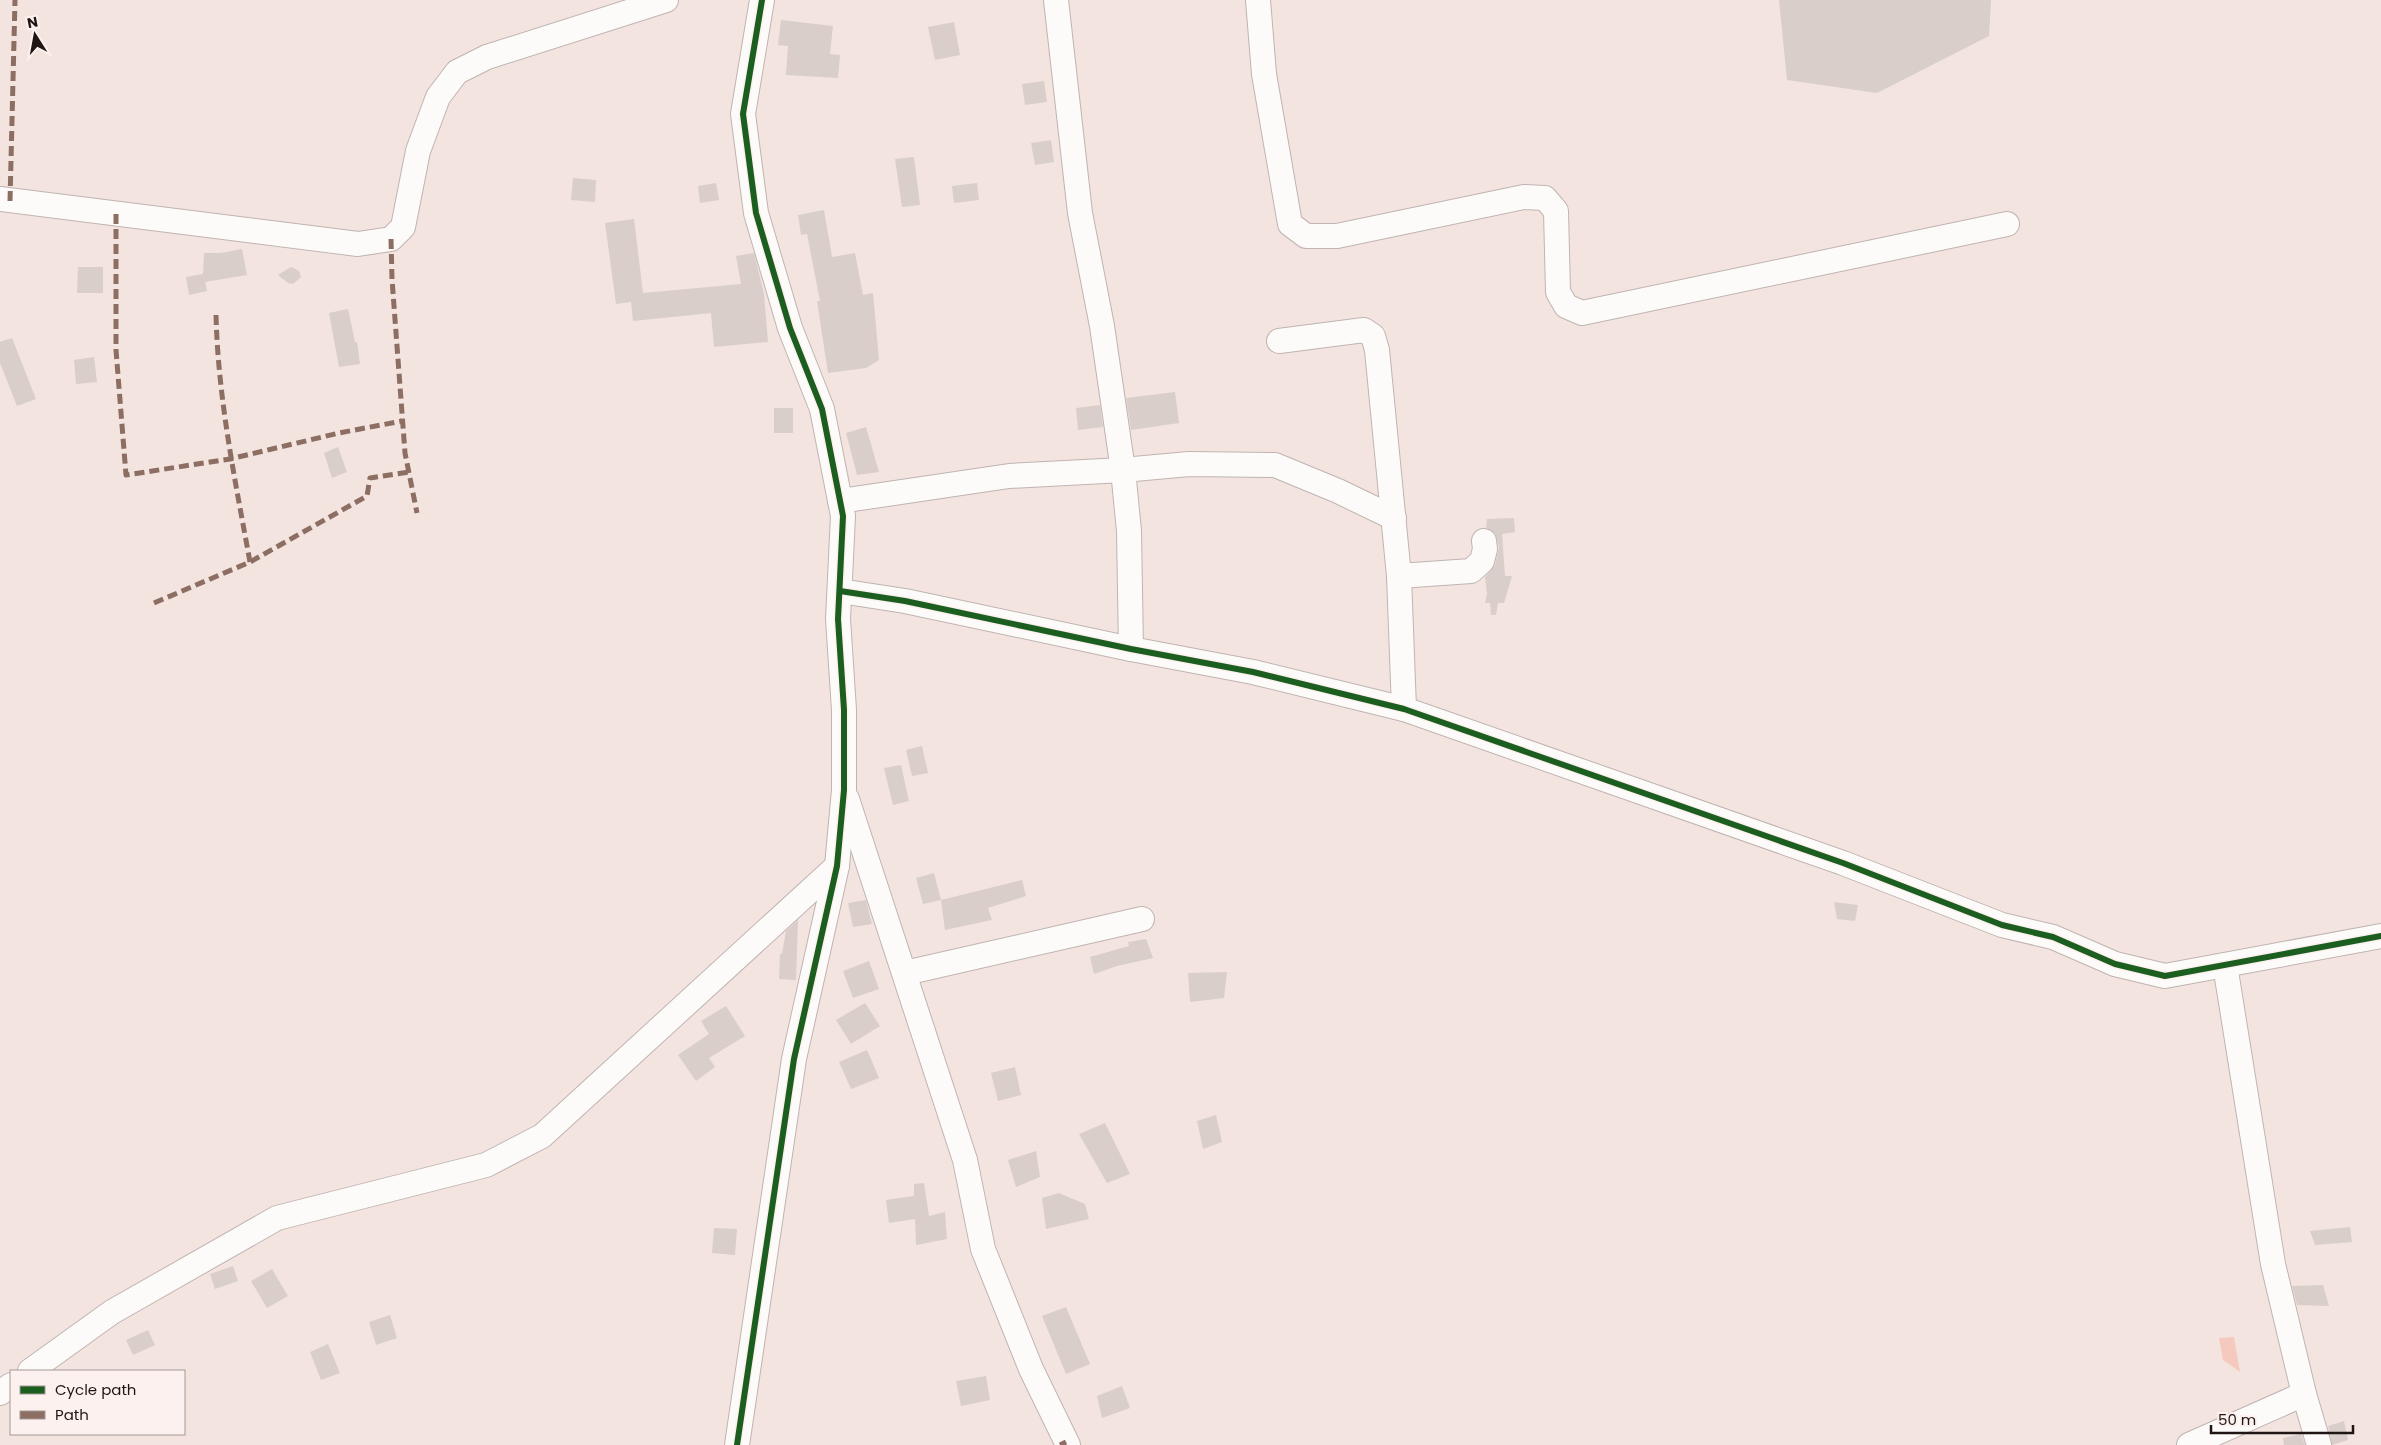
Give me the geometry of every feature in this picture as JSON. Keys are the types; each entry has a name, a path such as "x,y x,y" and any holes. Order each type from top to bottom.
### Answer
{"street":[{"path":"0,199 358,244 391,239 403,227 418,151 438,97 457,72 487,57 666,0"},
{"path":"737,1445 794,1059 837,866 844,790 844,710 838,619 843,516 822,409 790,328 756,213 743,114 762,0"},
{"path":"1056,0 1080,213 1102,326 1123,470 1129,531 1131,649"},
{"path":"1258,0 1264,74 1290,224 1306,236 1337,236 1524,197 1545,198 1556,211 1558,292 1566,306 1582,313 2007,224"},
{"path":"1279,341 1364,330 1373,336 1377,350 1399,576 1404,709"},
{"path":"840,502 1009,476 1123,470 1189,464 1275,466 1346,494 1394,518"},
{"path":"1399,576 1471,571 1482,562 1485,549 1484,541"},
{"path":"840,591 905,601 1131,649 1253,672 1404,709 1843,864 2002,925 2052,937 2115,964 2165,976 2381,936"},
{"path":"844,790 965,1160 983,1249 1031,1370 1068,1445"},
{"path":"31,1370 112,1312 277,1218 486,1165 542,1136 837,866"},
{"path":"905,974 1142,920"},
{"path":"2226,965 2273,1264 2304,1394 2319,1445"},
{"path":"2190,1445 2304,1394"}],"shaded area":[{"path":"2234,1337 2240,1372 2223,1360 2219,1338"}],"building":[{"path":"1779,0 1991,0 1989,36 1877,93 1787,80"},
{"path":"781,20 833,26 830,54 840,55 838,78 786,75 788,46 778,45"},
{"path":"954,22 960,55 935,60 928,27"},
{"path":"1044,81 1047,102 1025,105 1022,84"},
{"path":"1051,140 1054,162 1035,165 1031,143"},
{"path":"914,157 920,205 902,207 895,159"},
{"path":"573,178 596,180 595,202 571,200"},
{"path":"716,183 719,200 700,203 698,186"},
{"path":"977,183 979,200 954,203 952,186"},
{"path":"824,210 832,257 855,253 863,295 873,293 879,360 866,368 828,373 817,301 820,301 807,234 801,235 798,215"},
{"path":"634,219 643,293 741,284 736,256 754,253 764,294 768,342 714,347 711,313 633,321 631,302 616,304 605,223"},
{"path":"242,249 247,275 205,282 207,291 189,295 186,277 203,274 204,253 221,253"},
{"path":"78,267 103,267 103,293 77,293"},
{"path":"291,267 299,271 301,277 293,284 288,283 278,275"},
{"path":"348,309 355,342 357,342 360,364 339,367 329,313"},
{"path":"12,338 36,399 17,406 0,363 0,342"},
{"path":"94,357 97,382 76,384 74,360"},
{"path":"1175,392 1179,423 1131,430 1126,398"},
{"path":"1100,405 1103,427 1078,430 1076,408"},
{"path":"774,408 793,408 793,433 774,433"},
{"path":"866,427 879,472 857,475 846,433"},
{"path":"338,447 347,472 332,478 324,453"},
{"path":"1514,518 1515,532 1502,534 1505,576 1512,576 1504,603 1498,603 1496,615 1491,615 1490,603 1485,603 1487,594 1485,577 1495,565 1499,547 1495,533 1486,528 1487,519"},
{"path":"922,746 928,773 912,776 906,750"},
{"path":"901,765 909,801 893,805 884,768"},
{"path":"934,873 941,900 923,904 916,878"},
{"path":"1022,880 1026,896 988,908 992,920 945,930 941,900"},
{"path":"866,900 872,924 853,927 848,903"},
{"path":"1834,902 1858,905 1855,921 1837,919"},
{"path":"798,920 796,980 779,979 780,954 782,954 786,931"},
{"path":"1146,939 1153,958 1117,966 1094,974 1090,957 1129,946 1128,942"},
{"path":"869,961 879,989 853,998 843,971"},
{"path":"1227,972 1224,998 1190,1002 1188,973"},
{"path":"865,1003 880,1026 851,1044 836,1020"},
{"path":"726,1006 745,1036 709,1058 715,1067 696,1081 678,1055 709,1034 701,1021"},
{"path":"867,1050 879,1078 851,1089 839,1062"},
{"path":"1015,1067 1021,1095 998,1101 991,1073"},
{"path":"1216,1115 1222,1142 1203,1149 1197,1121"},
{"path":"1105,1123 1130,1174 1107,1183 1079,1134"},
{"path":"1036,1151 1040,1177 1016,1187 1008,1160"},
{"path":"924,1183 929,1216 945,1212 947,1239 916,1245 915,1219 889,1223 886,1200 914,1196 914,1184"},
{"path":"1059,1193 1085,1204 1089,1219 1046,1229 1042,1198"},
{"path":"2350,1227 2352,1242 2315,1245 2310,1231"},
{"path":"714,1228 737,1229 735,1255 712,1253"},
{"path":"233,1266 238,1281 215,1289 210,1274"},
{"path":"272,1269 288,1296 267,1308 251,1281"},
{"path":"2323,1285 2329,1306 2297,1305 2292,1286"},
{"path":"1066,1307 1090,1364 1066,1374 1042,1316"},
{"path":"390,1315 397,1338 376,1345 369,1322"},
{"path":"148,1330 155,1345 133,1355 126,1340"},
{"path":"328,1344 340,1373 321,1380 310,1352"},
{"path":"986,1376 990,1400 961,1406 956,1381"},
{"path":"1122,1386 1130,1408 1102,1418 1097,1396"},
{"path":"2344,1421 2348,1440 2332,1445 2328,1426"},
{"path":"2301,1434 2305,1445 2284,1445 2283,1438"}],"marked path":[{"path":"10,201 15,0"},
{"path":"116,214 116,350 126,475 230,459 339,433 402,421"},
{"path":"391,239 392,279 405,453 417,513"},
{"path":"216,315 217,346 224,408 250,562"},
{"path":"154,603 250,562 367,496 370,478 409,472"},
{"path":"1060,1445 1066,1442"}],"cycle path":[{"path":"737,1445 794,1059 837,866 844,790 844,710 838,619 843,516 822,409 790,328 756,213 743,114 762,0"},
{"path":"840,591 905,601 1131,649 1253,672 1404,709 1843,863 2002,925 2053,937 2115,964 2165,976 2381,936"}]}
